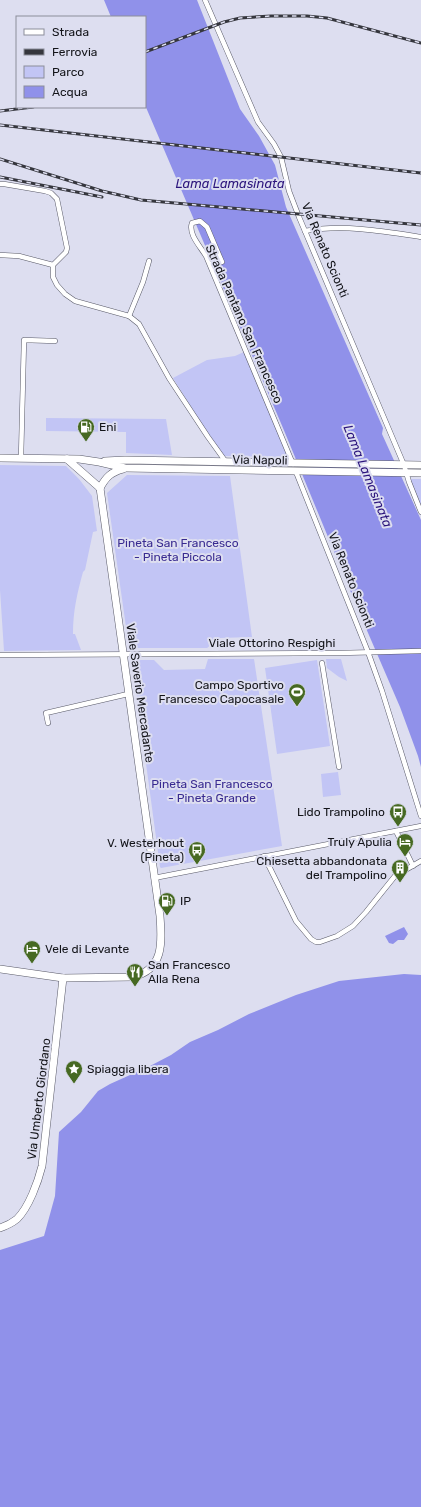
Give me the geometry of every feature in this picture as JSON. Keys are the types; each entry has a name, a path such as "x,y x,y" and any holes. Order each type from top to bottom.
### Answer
{"main road":[{"name":"Via Napoli","path":"0,458 67,459 99,462 124,468 421,473"},
{"path":"67,459 100,488 110,474 124,468"},
{"name":"Via Napoli","path":"99,462 124,460 421,465"},
{"name":"Viale Saverio Mercadante","path":"0,969 63,978 127,978 137,976 150,969 158,958 161,950 160,916 100,488"},
{"name":"Via Umberto Giordano","path":"0,1228 18,1218 24,1209 35,1187 44,1161 63,978"}],"street":[{"name":"Via Renato Scionti","path":"205,0 258,122 274,144 281,157 289,191 421,512"},
{"path":"0,184 45,191 51,193 57,198 68,248 54,265 53,277 57,285 75,302 129,316 139,324 169,378 226,462"},
{"name":"Strada Pantano San Francesco","path":"222,262 206,227 200,221 192,223 192,234 206,256 293,464"},
{"path":"305,231 322,228 337,228 421,236"},
{"path":"0,255 9,254 54,265"},
{"path":"129,316 143,282 148,261"},
{"path":"22,458 24,340 55,340"},
{"name":"Via Renato Scionti","path":"296,472 370,651 421,816"},
{"name":"Viale Ottorino Respighi","path":"0,655 340,653 370,651 421,651"},
{"path":"322,663 339,767"},
{"path":"48,723 46,713 128,694"},
{"path":"154,878 421,826"},
{"path":"396,832 413,866"},
{"path":"264,856 296,921 311,939 316,942 337,936 353,926 396,876 421,861"}],"green space":[{"path":"244,352 289,457 224,456 210,437 173,378 207,360 235,356"},
{"path":"46,418 166,419 172,455 126,453 126,432 46,431"},
{"path":"0,465 66,466 79,479 92,496 97,531 93,532 85,570 83,572 77,595 74,618 73,634 75,634 81,650 4,651 0,590"},
{"name":"Pineta San Francesco - Pineta Piccola","path":"127,475 230,476 252,637 220,638 207,648 129,648 107,493"},
{"path":"411,479 421,479 421,508 412,486"},
{"name":"Pineta San Francesco - Pineta Grande","path":"208,659 254,659 282,846 161,868 132,660 154,660 164,670 205,669"},
{"path":"326,659 341,659 347,681 327,668"},
{"name":"Campo Sportivo Francesco Capocasale","path":"317,660 330,746 277,754 265,668"},
{"path":"338,772 341,795 323,797 321,774"}],"water":[{"name":"Lama Lamasinata","path":"104,0 197,0 240,109 259,136 275,165 286,207 383,428 382,434 421,520 421,767 400,707 146,107 146,16 111,16"},
{"path":"404,927 408,934 404,940 398,940 393,944 389,943 385,936"},
{"path":"404,974 421,975 421,1507 0,1507 0,1250 44,1236 55,1196 59,1132 81,1112 98,1091 171,1055 190,1042 249,1014 296,995 339,981"}],"railway":[{"path":"146,52 224,22 240,18 271,16 307,16 327,18 421,43"},
{"path":"0,111 25,108"},
{"path":"0,125 421,173"},
{"path":"0,159 102,191 141,200 421,225"},
{"path":"0,177 102,197"}],"place":[{"name":"Eni","path":"86,442"},
{"name":"Campo Sportivo Francesco Capocasale","path":"297,707"},
{"name":"Lido Trampolino","path":"398,827"},
{"name":"Truly Apulia","path":"405,857"},
{"name":"V. Westerhout (Pineta)","path":"197,865"},
{"name":"Chiesetta abbandonata del Trampolino","path":"400,883"},
{"name":"IP","path":"167,916"},
{"name":"Vele di Levante","path":"32,964"},
{"name":"San Francesco Alla Rena","path":"135,987"},
{"name":"Spiaggia libera","path":"74,1084"}]}
